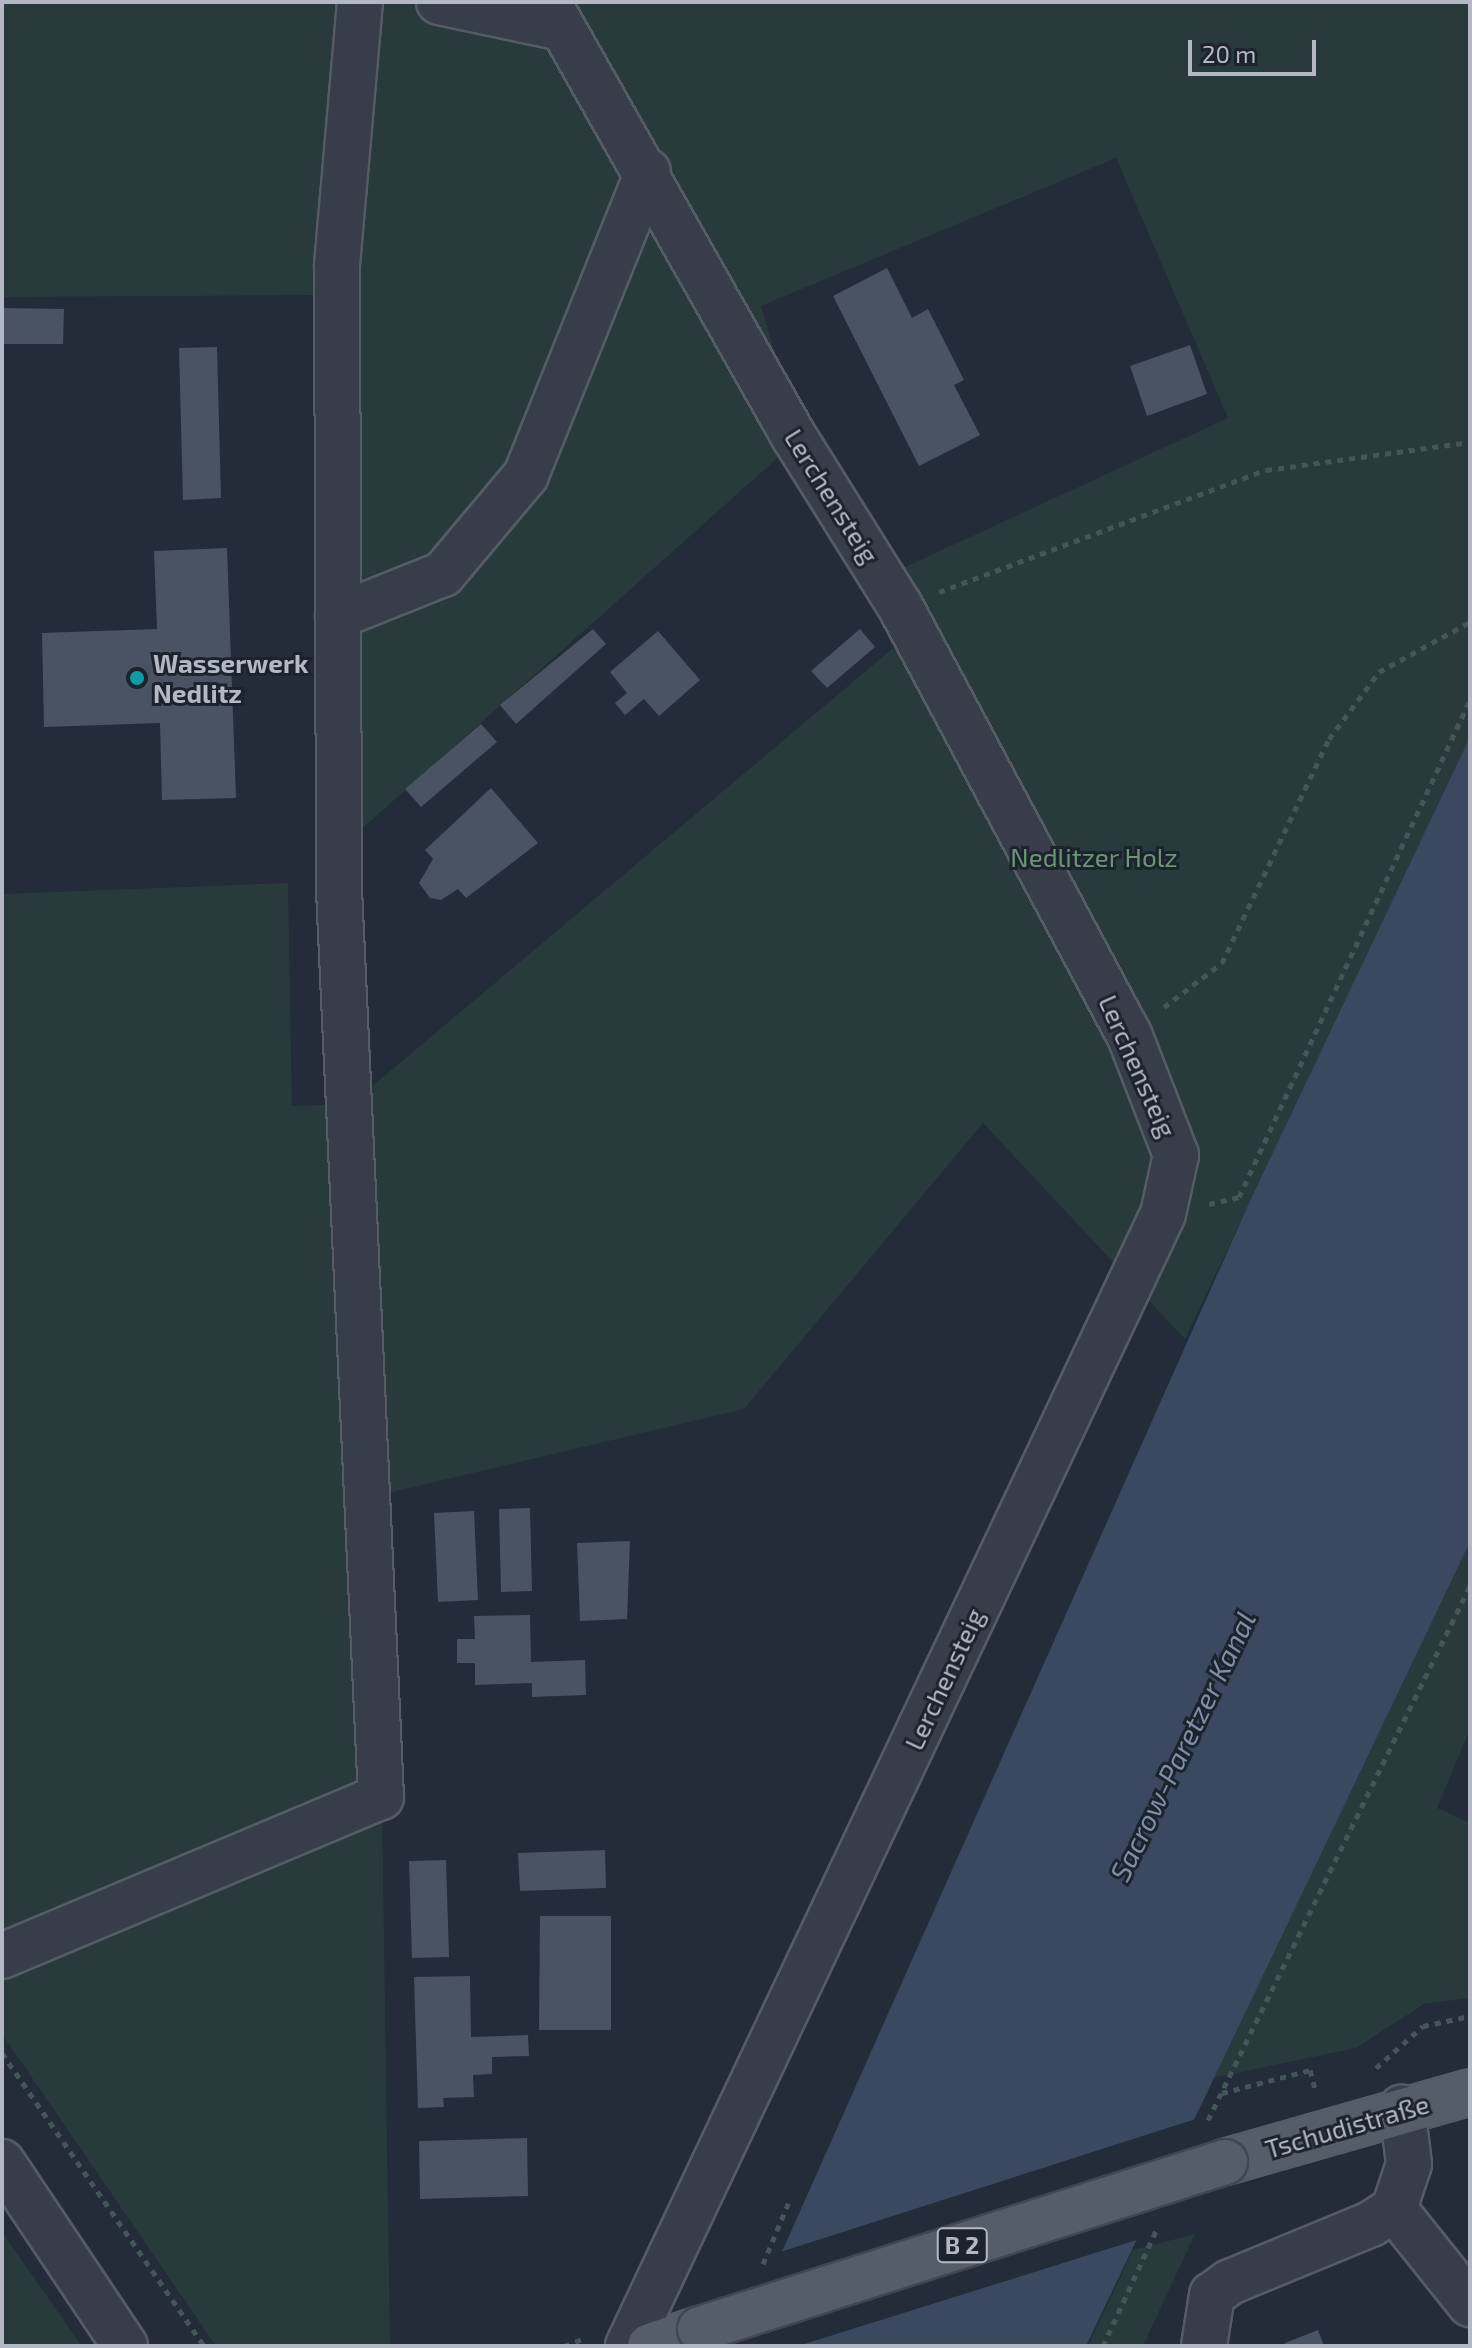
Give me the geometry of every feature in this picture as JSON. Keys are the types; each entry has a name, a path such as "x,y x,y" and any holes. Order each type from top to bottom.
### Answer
{"main road":[{"name":"Tschudistraße","path":"650,2346 1402,2107 1470,2092"}],"street":[{"path":"2,1956 381,1797 339,888 337,265 360,2"},
{"path":"439,2 555,15"},
{"name":"Lerchensteig","path":"555,15 648,172 793,435 900,606 1129,1034 1176,1155 1163,1214 628,2346"},
{"path":"338,616 443,574 526,475 648,172"},
{"path":"1204,2346 1212,2295 1230,2282 1371,2224 1394,2209 1409,2164 1402,2107"},
{"path":"2,2162 125,2346"},
{"path":"1394,2209 1470,2304"}],"path":[{"path":"900,606 1266,470 1470,442"},
{"path":"1129,1034 1222,963 1329,739 1379,672 1470,622"},
{"path":"1163,1214 1239,1197 1470,700"},
{"path":"1318,2099 1310,2070 1221,2093 1470,1586"},
{"path":"1372,2072 1423,2026 1470,2016"},
{"path":"2,2053 204,2346"},
{"path":"1305,2104 1332,2093"}],"green space":[{"name":"Nedlitzer Holz","path":"2,2 1470,2 1470,738 1185,1339 983,1123 744,1409 367,1498 382,1800 390,2346 216,2346 2,2034 2,894 288,883 292,1106 351,1104 898,644 892,573 1228,418 1116,158 761,306 800,438 347,842 347,295 2,297"},
{"path":"1470,1542 1470,1729 1437,1808 1470,1823 1470,1998 1424,2004 1356,2048 1213,2078"},
{"path":"2,2232 74,2335 81,2346 2,2346"},
{"path":"1195,2234 1143,2346 1088,2346 1133,2250"}],"water":[{"name":"Sacrow-Paretzer Kanal","path":"1470,737 1470,1542 1086,2346 740,2346 1250,1201"}],"pier":[{"path":"1199,2118 1143,2238 798,2346 736,2346 777,2253"}],"building":[{"path":"887,268 912,318 928,309 964,380 954,385 980,435 919,466 833,296"},
{"path":"2,308 64,309 63,344 2,344"},
{"path":"1190,345 1207,394 1147,416 1130,366"},
{"path":"217,347 221,498 183,500 179,348"},
{"name":"Wasserwerk Nedlitz","path":"227,548 236,798 162,800 160,723 44,727 42,633 157,629 154,551"},
{"path":"593,629 606,644 516,724 500,705"},
{"path":"860,629 875,647 827,688 811,671"},
{"path":"658,631 700,680 659,716 644,699 625,715 615,703 627,693 610,672"},
{"path":"481,724 497,742 421,807 405,789"},
{"path":"491,788 538,843 466,898 458,889 441,900 430,898 419,883 433,859 425,850"},
{"path":"530,1508 532,1591 501,1592 499,1509"},
{"path":"474,1511 478,1600 438,1602 434,1513"},
{"path":"630,1541 627,1619 580,1621 577,1543"},
{"path":"530,1615 531,1662 585,1660 586,1695 532,1697 532,1683 475,1685 475,1663 457,1663 457,1639 475,1639 474,1616"},
{"path":"605,1850 606,1888 520,1891 518,1853"},
{"path":"446,1860 449,1957 412,1958 409,1861"},
{"path":"540,1916 611,1916 611,2030 539,2030"},
{"path":"470,1976 471,2037 528,2035 529,2056 492,2057 492,2074 473,2075 474,2097 443,2098 444,2107 418,2108 414,1977"},
{"path":"527,2138 528,2196 420,2199 419,2141"},
{"path":"1318,2330 1324,2346 1286,2346 1285,2343"}],"place":[{"name":"Wasserwerk Nedlitz","path":"137,678"}]}
